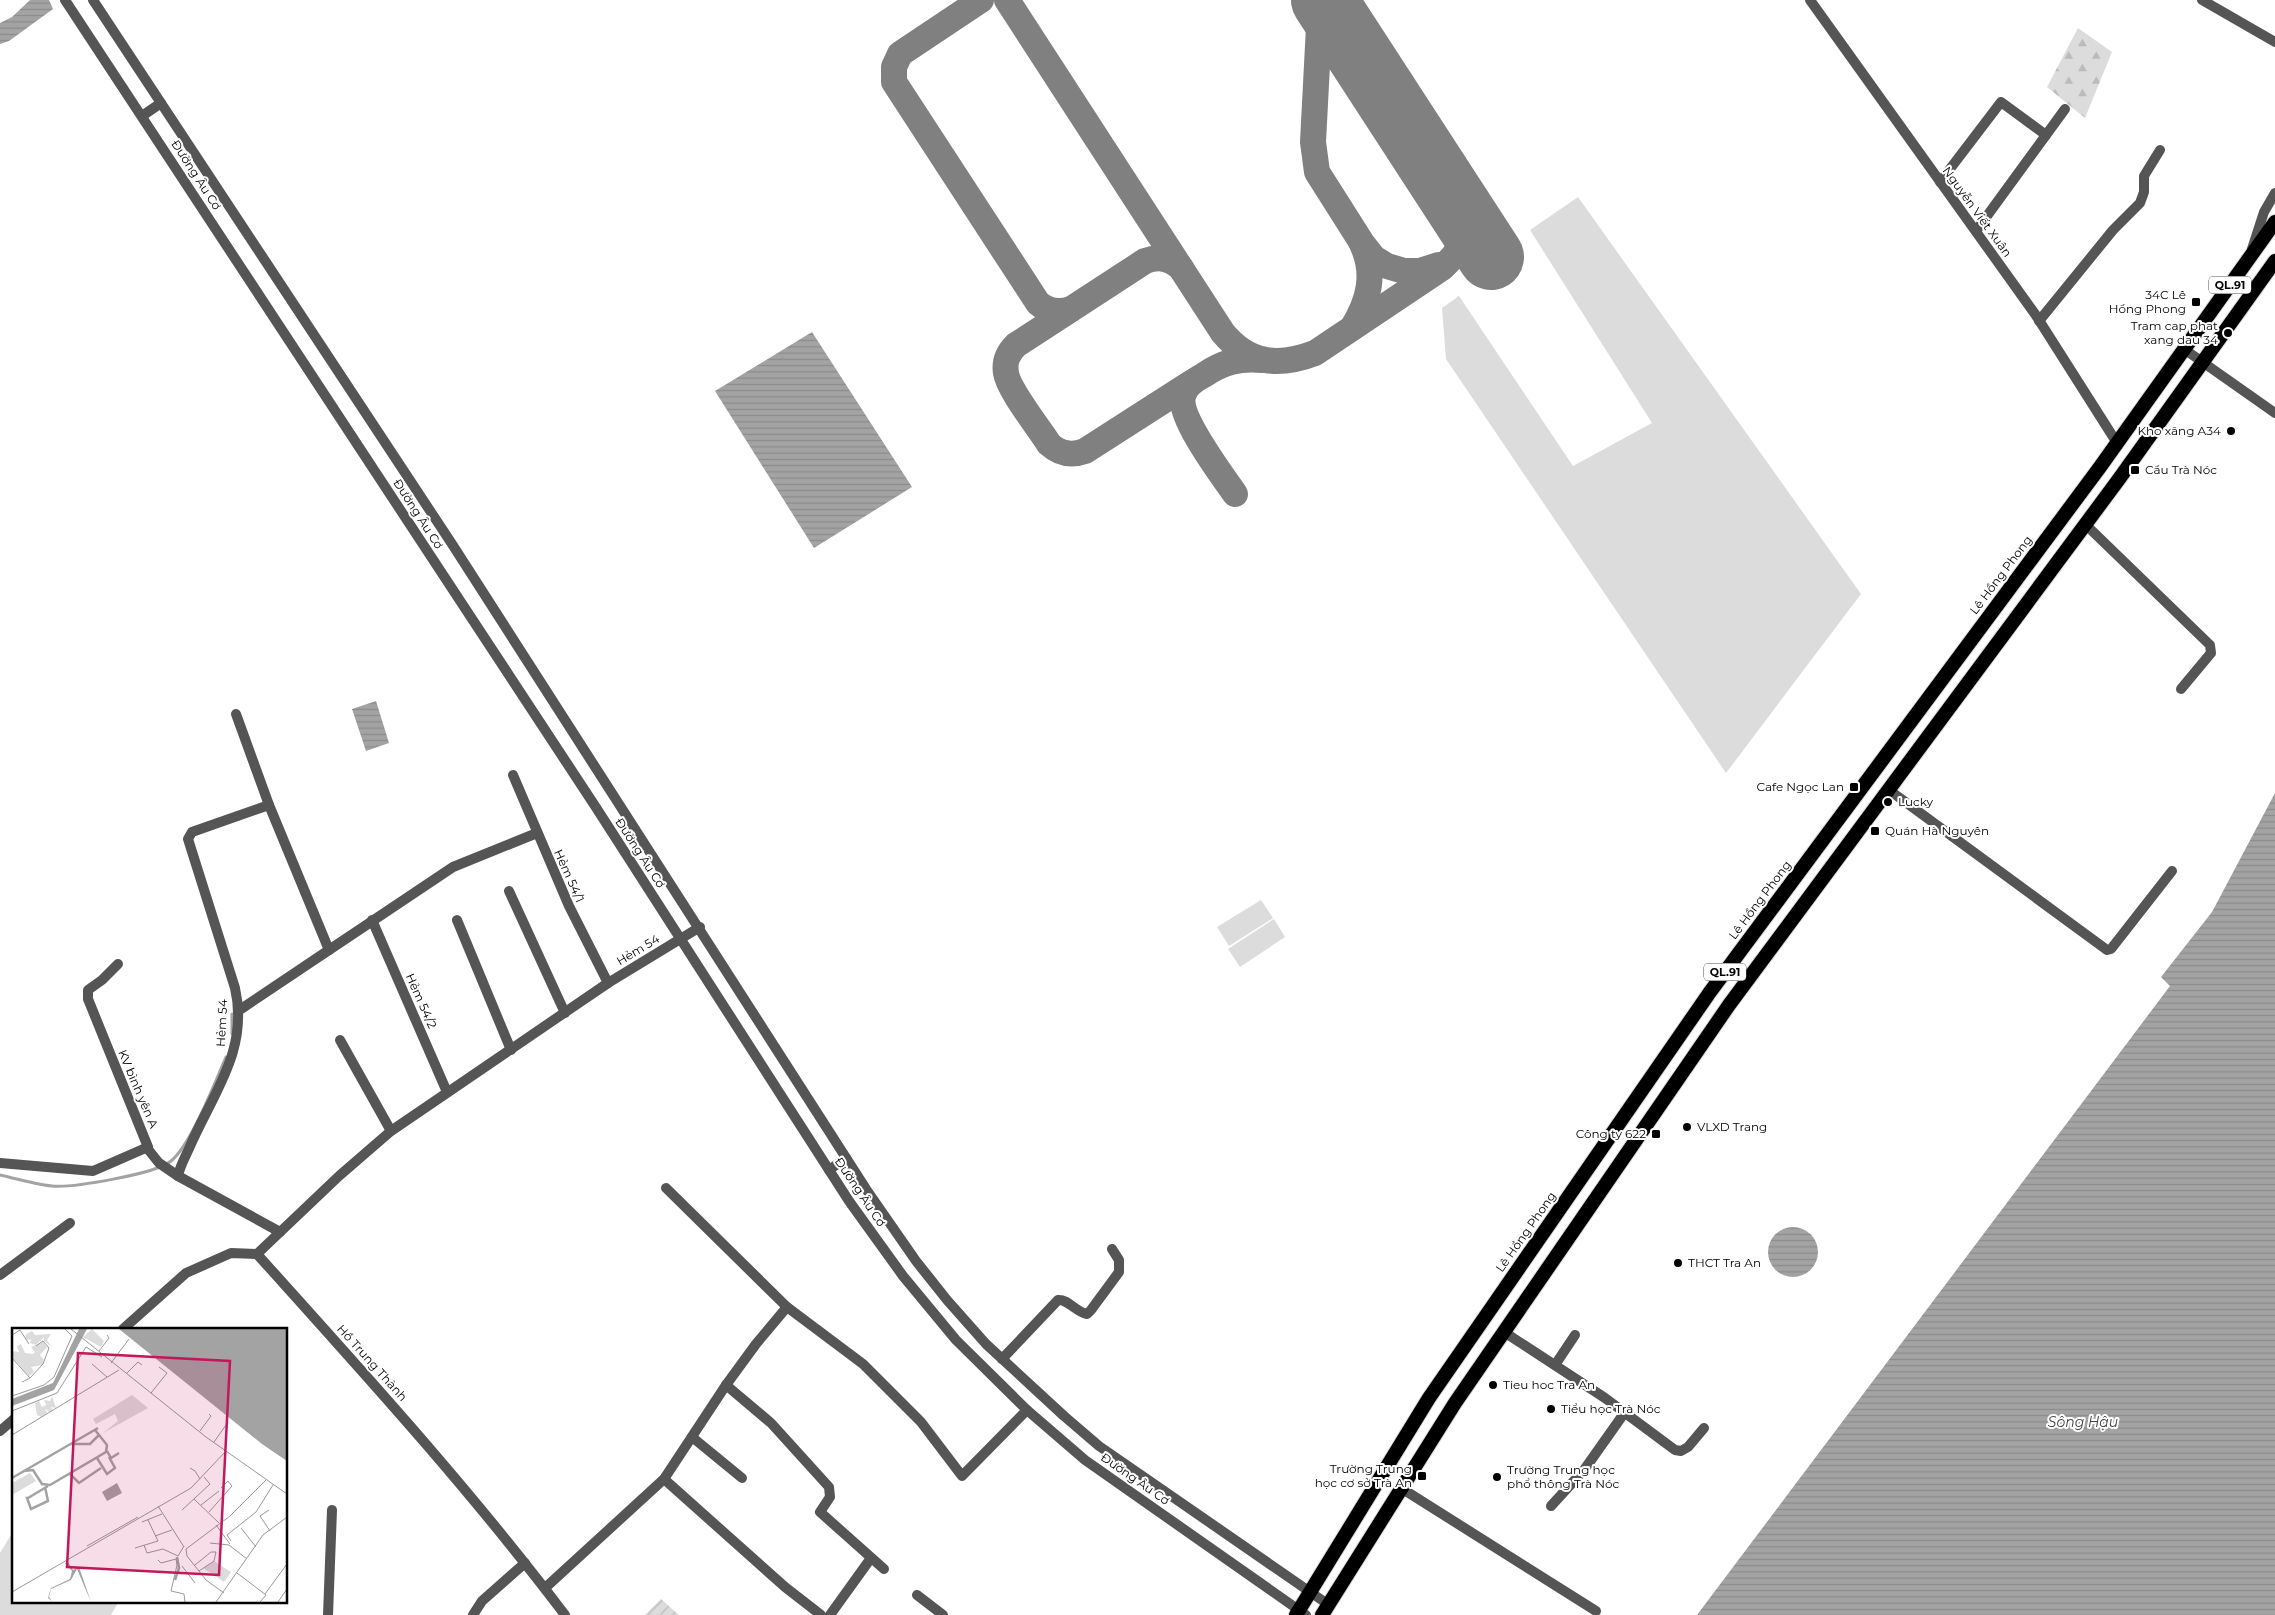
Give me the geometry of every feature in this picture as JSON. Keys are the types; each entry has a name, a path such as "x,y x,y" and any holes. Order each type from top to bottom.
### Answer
{"highway":[{"name":"Lê Hồng Phong","path":"1300,1613 1309,1592 1429,1398 1710,992 2100,467 2275,222"},
{"name":"QL.91","path":"1326,1610 1455,1403 1729,1005 2119,479 2275,261"},
{"path":"2100,467 2119,479"}],"street":[{"name":"Đường Âu Cơ","path":"65,0 680,939 829,1170 903,1276 968,1353 1026,1410 1085,1460 1300,1613"},
{"name":"Đường Âu Cơ","path":"93,0 452,544 700,927 846,1158 916,1261 986,1344 1099,1446 1309,1592 1326,1610"},
{"name":"Nguyễn Viết Xuân","path":"1810,0 2040,321 2117,443"},
{"path":"2202,0 2275,42"},
{"path":"1940,182 2001,102 2046,135"},
{"path":"142,116 161,103"},
{"path":"1976,231 2065,110"},
{"path":"2040,321 2113,230 2140,203 2144,192 2144,176 2160,150"},
{"path":"2248,259 2264,212 2275,193"},
{"path":"2184,349 2272,410 2275,399"},
{"path":"2085,524 2210,645 2211,654 2181,689"},
{"path":"236,714 269,806 329,950"},
{"name":"Hẻm 54/1","path":"513,775 569,906 608,983"},
{"path":"1889,790 2107,950 2111,950 2172,870"},
{"name":"Hẻm 54","path":"178,1176 197,1130 224,1080 232,1058 238,1011 235,988 188,839 192,832 269,806"},
{"path":"238,1011 453,867 537,833"},
{"path":"509,891 565,1014"},
{"name":"Hẻm 54/2","path":"372,920 448,1092"},
{"path":"457,920 511,1050"},
{"name":"Hẻm 54","path":"257,1254 339,1176 391,1131 608,983 700,927"},
{"name":"KV bình yên A","path":"0,1163 93,1171 147,1148 148,1145 88,999 88,990 102,980 118,964"},
{"path":"340,1040 391,1131"},
{"path":"147,1148 161,1165 179,1178 280,1232"},
{"path":"829,1170 846,1158"},
{"path":"666,1188 787,1307 869,1371 921,1422 962,1476 1026,1410"},
{"path":"0,1274 70,1222"},
{"path":"1002,1359 1058,1300 1062,1299 1082,1313 1087,1314 1119,1272 1119,1260 1112,1249"},
{"path":"124,1328 186,1272 231,1253 257,1254"},
{"name":"Hồ Trung Thành","path":"257,1254 375,1384 525,1563 565,1615"},
{"path":"545,1588 664,1479 726,1384 787,1307"},
{"path":"1504,1332 1625,1412 1675,1450 1681,1451 1688,1447 1704,1428"},
{"path":"1555,1366 1574,1335"},
{"path":"726,1384 771,1423 829,1487 830,1497 820,1512 884,1569"},
{"path":"1551,1506 1568,1485 1584,1470 1625,1412"},
{"path":"0,1431 12,1421"},
{"path":"692,1437 742,1478"},
{"path":"664,1479 785,1587 821,1615"},
{"path":"1401,1488 1596,1611"},
{"path":"328,1615 332,1510"},
{"path":"830,1615 871,1558"},
{"path":"474,1615 482,1601 525,1563"},
{"path":"917,1595 943,1615"}],"green space":[{"path":"2078,28 2112,52 2085,118 2047,87"},
{"path":"1578,197 1861,594 1726,773 1446,359 1442,308 1459,296 1573,466 1652,423 1530,230"},
{"path":"1261,900 1273,918 1229,946 1217,927"},
{"path":"1274,919 1285,937 1240,967 1228,949"},
{"path":"12,1533 12,1602 118,1602 111,1615 0,1615 0,1553"},
{"path":"661,1599 679,1615 645,1615"}],"water":[{"path":"30,0 49,0 53,9 9,41 0,44 0,23 12,17"},
{"path":"812,332 912,487 814,548 715,391"},
{"path":"376,701 389,743 366,751 352,709"},
{"name":"Sông Hậu","path":"2275,793 2275,1615 1697,1615 2170,986 2161,977 2212,912"},
{"path":"1793,1227 1803,1229 1811,1234 1816,1242 1818,1252 1816,1262 1811,1270 1803,1275 1793,1277 1783,1275 1775,1270 1770,1262 1768,1252 1770,1242 1775,1234 1783,1229"}],"waterway":[{"path":"232,1014 232,1034"},
{"path":"0,1175 39,1184 62,1186 113,1179 162,1166 171,1161 186,1142 202,1112 226,1057"}],"taxiway":[{"path":"981,0 900,54 894,67 894,82 1038,303 1054,311 1071,309"},
{"path":"1007,0 1223,333 1243,351 1254,357 1276,361 1289,360 1315,353 1442,268 1459,248 1470,225"},
{"path":"1318,0 1320,7 1313,142 1317,172 1362,243 1374,258 1387,266 1404,271 1420,271 1439,265"},
{"path":"1353,327 1359,317 1369,287 1369,266 1362,244"},
{"path":"1181,268 1173,262 1164,259 1145,261 1016,345 1007,358 1006,373 1012,389 1049,444 1057,450 1070,454 1085,451 1191,383"},
{"path":"1235,494 1202,446 1187,418 1183,405 1183,396 1191,383 1218,367 1239,360 1262,360"}],"runway":[{"path":"1324,0 1491,257"}],"place":[{"name":"34C Lê Hồng Phong","path":"2196,302"},
{"name":"Tram cap phat xang dau 34","path":"2228,333"},
{"name":"Kho xăng A34","path":"2231,431"},
{"name":"Cầu Trà Nóc","path":"2135,470"},
{"name":"Cafe Ngọc Lan","path":"1854,787"},
{"name":"Lucky","path":"1888,802"},
{"name":"Quán Hà Nguyên","path":"1875,831"},
{"name":"VLXD Trang","path":"1687,1127"},
{"name":"Công ty 622","path":"1656,1134"},
{"name":"THCT Tra An","path":"1678,1263"},
{"name":"Tieu hoc Tra An","path":"1493,1385"},
{"name":"Tiểu học Trà Nóc","path":"1551,1409"},
{"name":"Trường Trung học cơ sở Trà An","path":"1422,1476"},
{"name":"Trường Trung học phổ thông Trà Nóc","path":"1497,1477"}]}
